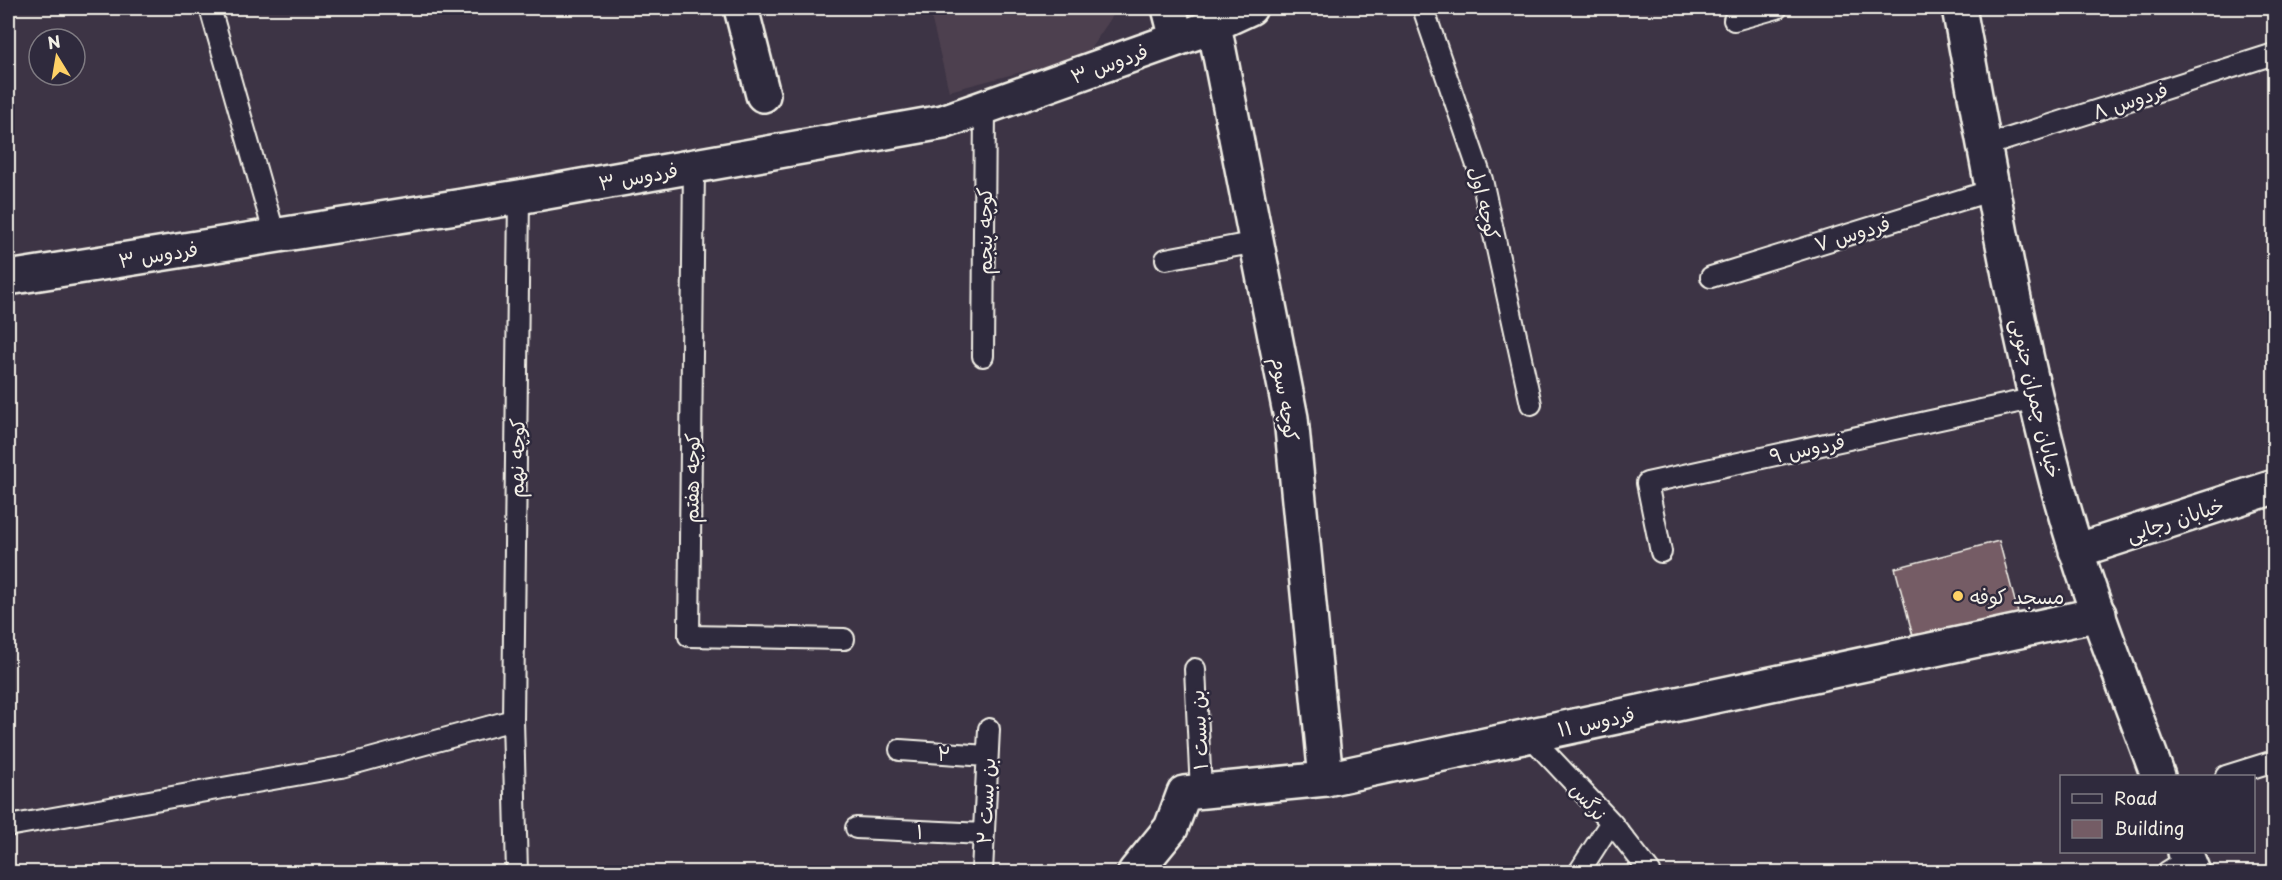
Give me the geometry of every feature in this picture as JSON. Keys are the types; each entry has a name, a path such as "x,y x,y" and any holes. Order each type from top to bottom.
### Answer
{"street":[{"path":"741,8 763,95"},
{"path":"1169,8 1177,39"},
{"name":"فردوس ۳","path":"8,278 519,197 943,122 1177,39 1250,8"},
{"name":"خیابان چمران جنوبی","path":"1959,8 1993,190 2036,398 2076,551 2157,775"},
{"name":"کوچه سوم","path":"1214,25 1291,418 1326,779"},
{"name":"خیابان رجایی","path":"2076,551 2273,493"},
{"name":"فردوس ۱۱","path":"1135,873 1171,828 1184,793 1326,779 2099,614"}],"lane":[{"path":"210,8 274,236"},
{"name":"کوچه اول","path":"1423,8 1482,180 1531,404"},
{"path":"1734,20 1777,8"},
{"name":"فردوس ۸","path":"1985,146 2274,54"},
{"name":"کوچه پنجم","path":"983,356 984,107"},
{"name":"کوچه هفتم","path":"694,166 689,636 844,639"},
{"name":"فردوس ۷","path":"1711,277 1993,190"},
{"name":"کوچه نهم","path":"517,873 513,720 519,197"},
{"path":"1166,259 1257,242"},
{"name":"فردوس ۹","path":"1661,552 1647,483 2036,398"},
{"name":"بن بست ۱","path":"1195,669 1201,791"},
{"path":"8,826 341,767 513,720"},
{"name":"بن بست ۲","path":"982,873 989,729"},
{"name":"نرگس","path":"1529,735 1611,822 1579,873"},
{"name":"۲","path":"900,750 987,756"},
{"path":"2232,775 2274,761"},
{"path":"1611,822 1650,873"},
{"name":"۱","path":"856,828 984,834"}],"shaded area":[{"path":"929,8 1118,8 1086,55 949,91"}],"building":[{"name":"مسجد کوفه","path":"1999,541 2021,624 1917,651 1895,568"}],"place":[{"name":"مسجد کوفه","path":"1958,596"}]}
